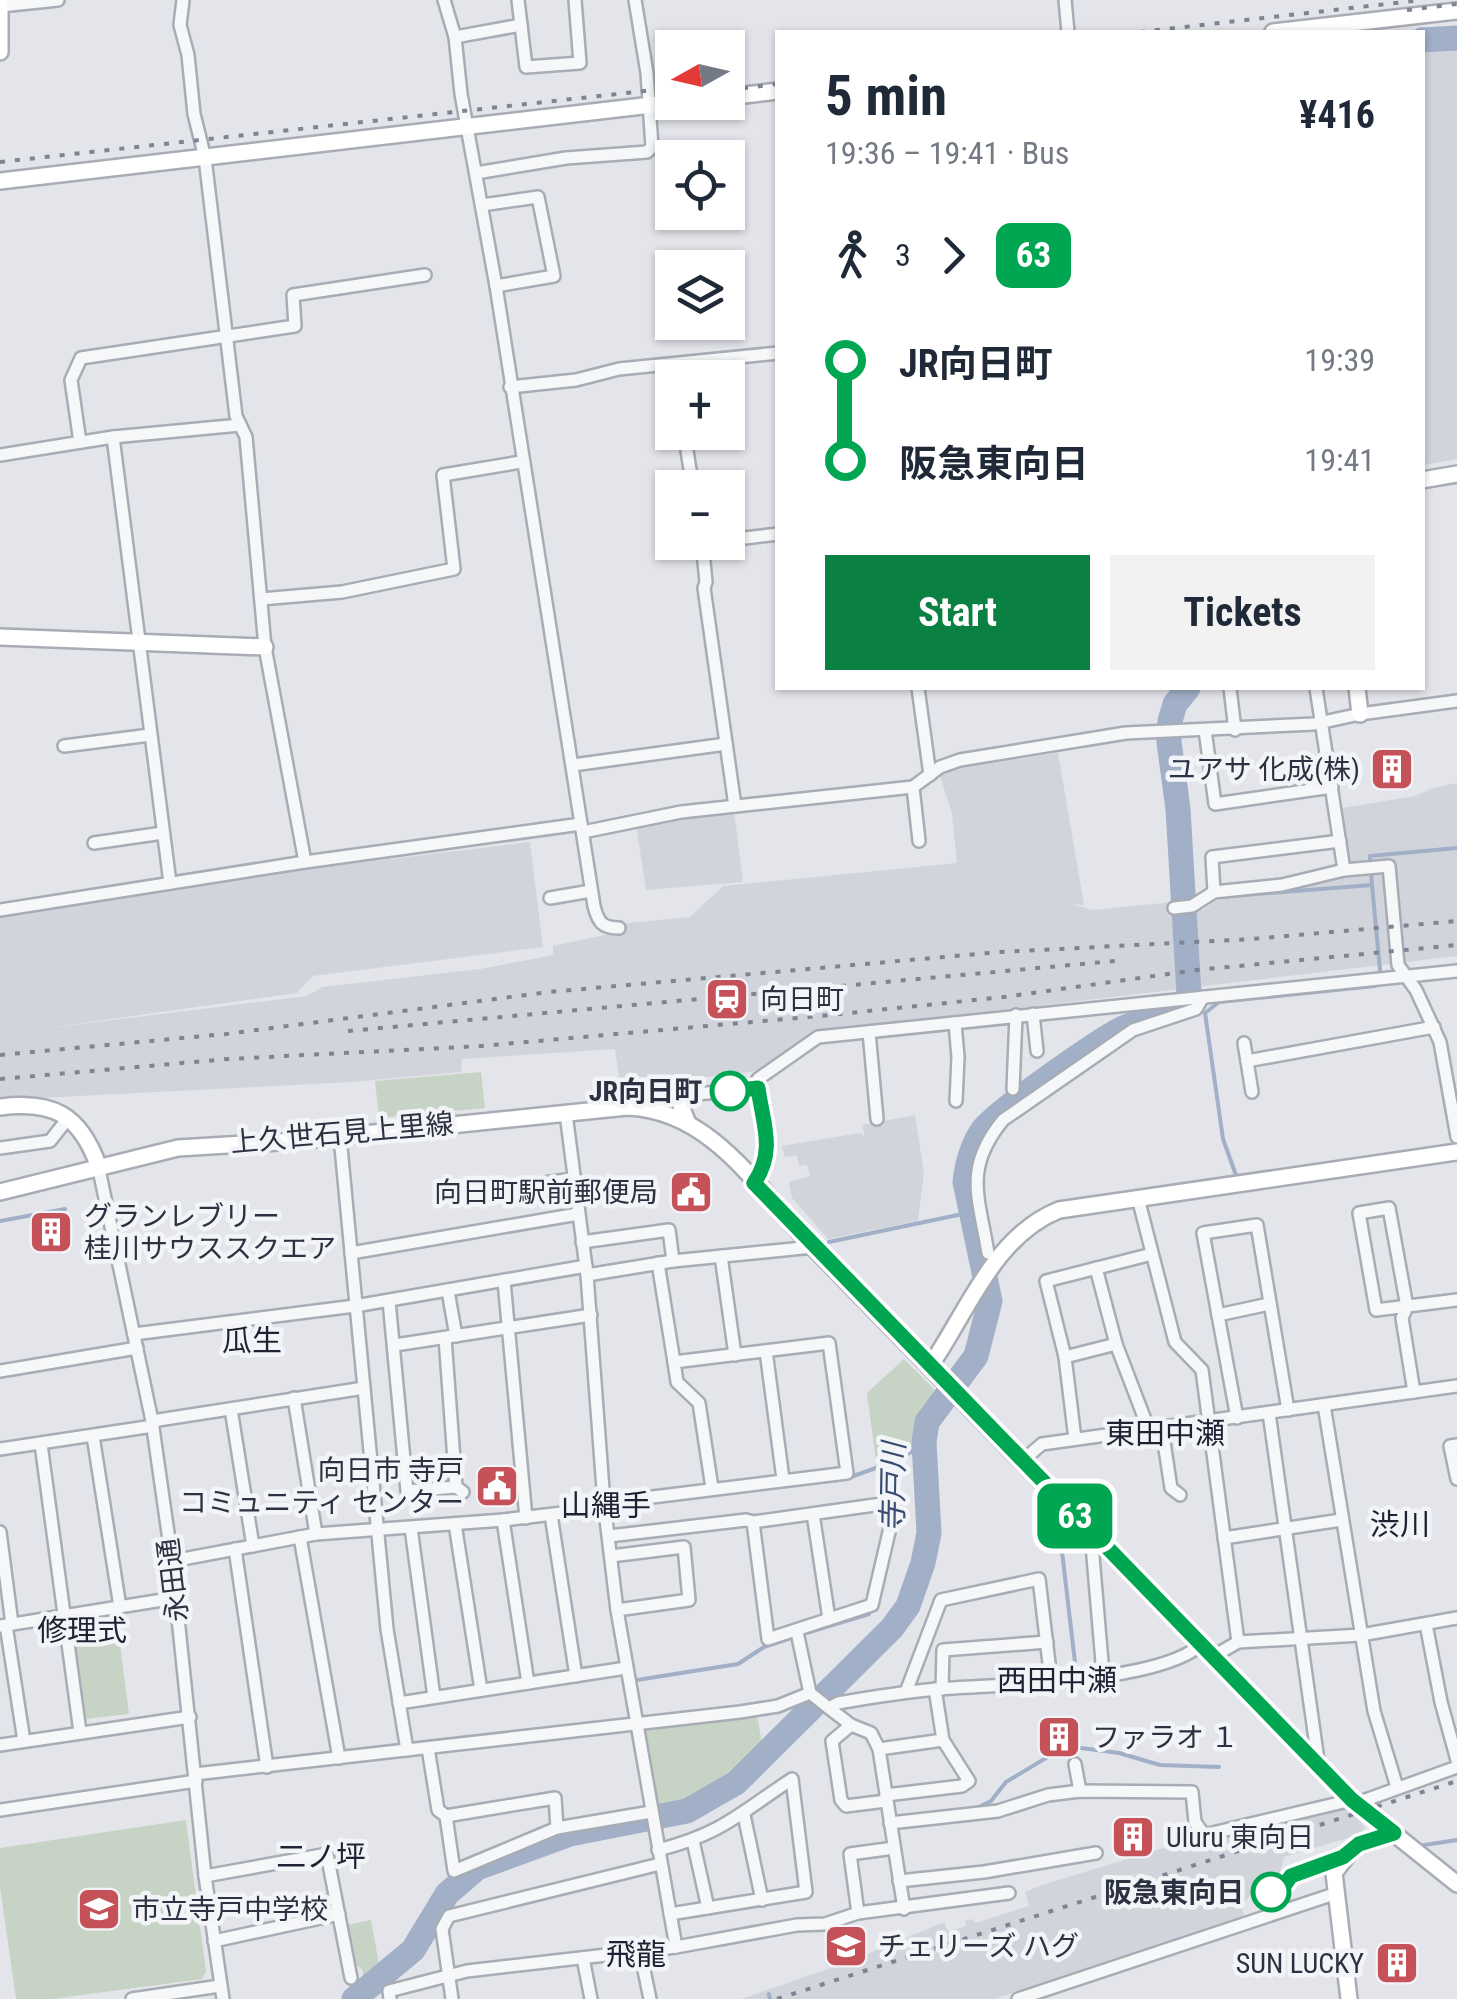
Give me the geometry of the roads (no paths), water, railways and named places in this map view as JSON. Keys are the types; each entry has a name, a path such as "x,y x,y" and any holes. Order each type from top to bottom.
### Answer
{"street":[{"path":"0,52 0,4 58,0"},
{"path":"183,0 180,26 205,158 236,416 246,437 265,647 305,862"},
{"path":"444,0 454,37 466,127 496,286 592,892 598,920 603,926 620,928"},
{"path":"518,0 526,67 580,63 575,0"},
{"path":"476,173 566,158 647,152 652,147 647,73 634,0"},
{"path":"1065,0 1068,30"},
{"path":"1314,30 1457,11"},
{"path":"454,37 521,25"},
{"path":"745,95 775,91"},
{"path":"0,181 655,105"},
{"path":"482,205 538,197 554,276 496,286"},
{"path":"80,442 71,380 81,358 296,326 293,295 425,275"},
{"path":"740,360 775,354"},
{"path":"510,388 576,380 619,368 655,371"},
{"path":"0,456 80,442 240,425"},
{"path":"113,438 170,883"},
{"path":"261,599 342,592 454,570 444,475 521,462"},
{"path":"1425,479 1457,474"},
{"path":"745,538 775,534"},
{"path":"704,560 704,588 735,806"},
{"path":"0,637 265,647"},
{"path":"918,690 930,776"},
{"path":"1230,690 1235,730"},
{"path":"1316,690 1344,870"},
{"path":"1358,690 1360,714"},
{"path":"0,910 305,862 681,812 912,787 940,767 960,760 1107,736 1323,722 1457,701"},
{"path":"1204,730 1215,804 1332,787"},
{"path":"64,746 150,735"},
{"path":"573,765 726,744"},
{"path":"912,787 919,841"},
{"path":"94,843 164,833"},
{"path":"1214,892 1212,857 1340,841"},
{"path":"1182,907 1214,892 1389,866 1398,965 1434,1027 1444,1060 1457,1137"},
{"path":"550,898 592,892"},
{"path":"754,1183 768,1154 758,1079 818,1036 1457,971"},
{"path":"988,1253 975,1174 985,1145 1003,1120 1133,1030 1196,1009 1197,997"},
{"path":"1033,1014 1036,1051"},
{"path":"1013,1089 1016,1016"},
{"path":"955,1023 956,1101"},
{"path":"1248,1060 1434,1027"},
{"path":"869,1032 876,1119"},
{"path":"1244,1044 1252,1092"},
{"path":"627,1107 646,1099 758,1088"},
{"path":"690,1094 681,1106 687,1121 714,1140 813,1247 1355,1802 1454,1876"},
{"path":"0,1107 38,1106 68,1117 83,1132 98,1165"},
{"name":"上久世石見上里線","path":"0,1192 178,1148 340,1137 627,1107 650,1108 687,1121"},
{"path":"566,1114 591,1316 617,1610 676,1947"},
{"path":"0,1148 50,1141 68,1117"},
{"path":"340,1137 387,1629 407,1750"},
{"path":"930,1366 1003,1250 1038,1218 1070,1207 1457,1152"},
{"name":"永田通","path":"98,1165 152,1424 172,1561 205,1876 222,1992"},
{"path":"486,1192 573,1180"},
{"path":"576,1199 642,1190"},
{"path":"1138,1198 1174,1342 1202,1370 1238,1642"},
{"path":"1414,1392 1402,1318 1406,1306 1388,1208 1359,1213 1376,1310 1406,1306 1457,1300"},
{"path":"351,1253 578,1214"},
{"path":"1237,1418 1203,1232 1257,1225 1288,1410"},
{"path":"582,1242 669,1230 673,1260"},
{"path":"134,1334 356,1306 586,1270 813,1247"},
{"path":"1075,1439 1065,1357 1046,1281 1152,1254"},
{"path":"721,1256 735,1355"},
{"path":"658,1262 677,1382 699,1402 712,1488"},
{"path":"1096,1268 1116,1344 1156,1430 1172,1488 1180,1495"},
{"path":"504,1281 526,1518"},
{"path":"390,1300 407,1490 460,1490 448,1290"},
{"path":"1218,1315 1269,1304"},
{"path":"395,1345 591,1316"},
{"path":"172,1561 316,1534 526,1518 712,1488 848,1473 828,1343 674,1362"},
{"path":"1065,1357 1116,1344"},
{"path":"0,1371 137,1348"},
{"path":"766,1351 783,1479"},
{"path":"1022,1462 1042,1444 1457,1386"},
{"path":"0,1450 364,1388"},
{"path":"294,1398 316,1534"},
{"path":"1324,1405 1374,1711 1396,1787"},
{"path":"231,1408 253,1546"},
{"path":"1269,1413 1319,1766"},
{"path":"93,1436 120,1606"},
{"path":"42,1444 80,1732"},
{"path":"1457,1445 1450,1446 1457,1480"},
{"path":"608,1536 753,1522 896,1502 872,1605 768,1639 753,1522"},
{"path":"814,1514 829,1619"},
{"path":"551,1515 576,1676"},
{"path":"503,1520 528,1683"},
{"path":"1224,1538 1342,1520"},
{"path":"455,1524 481,1690"},
{"path":"410,1528 434,1697"},
{"path":"0,1532 6,1625 24,1741"},
{"path":"1091,1533 1103,1674"},
{"path":"300,1537 339,1758"},
{"path":"611,1556 684,1547 689,1600 617,1610"},
{"path":"235,1550 267,1767"},
{"path":"906,1692 941,1600 1039,1579 1051,1680"},
{"path":"6,1625 175,1598"},
{"path":"1214,1656 1238,1642 1361,1635 1457,1618"},
{"path":"890,1824 998,1811 1048,1795 1080,1791 1192,1792 1195,1822 1204,1835 1355,1802 1396,1787 1457,1764 1426,1624"},
{"path":"797,1632 819,1700 851,1725 871,1732 879,1749 904,1909"},
{"path":"851,1725 832,1740 841,1800 846,1806 967,1784 968,1776 943,1740 938,1689 943,1650 1047,1642"},
{"path":"0,1810 339,1758 819,1700 838,1702 1103,1674 1170,1662 1202,1644"},
{"path":"399,1703 626,1668"},
{"path":"0,1745 190,1717"},
{"path":"879,1749 943,1740"},
{"path":"428,1748 438,1810 446,1816 454,1871 557,1828 652,1818"},
{"path":"1075,1764 1080,1791"},
{"path":"658,1850 693,1842 744,1815 792,1779 806,1892 670,1914"},
{"path":"446,1816 555,1798 557,1828"},
{"path":"744,1815 762,1900"},
{"path":"1349,1999 1334,1872 1349,1851 1394,1833"},
{"path":"693,1842 708,1908"},
{"path":"858,1913 850,1854 894,1848"},
{"path":"900,1881 984,1872 1096,1852"},
{"path":"205,1876 326,1854 351,1978"},
{"path":"452,1999 442,1929 449,1916 660,1864"},
{"path":"390,1999 390,1991 450,1975 676,1947 797,1925 825,1924 858,1913 1009,1892"},
{"path":"1018,1999 1334,1894"},
{"path":"214,1941 339,1914"},
{"path":"640,1951 650,1999"},
{"path":"583,1958 590,1999"},
{"path":"132,1999 222,1992"}],"waterway":[{"name":"寺戸川","path":"1425,40 1457,38"},
{"name":"寺戸川","path":"354,1999 413,1950 447,1894 477,1868 570,1834 687,1811 736,1783 892,1628 908,1606 929,1533 924,1442 927,1422 976,1356 990,1301 965,1182 975,1143 991,1122 1070,1062 1121,1029 1177,1007 1189,994 1178,809 1169,742 1175,704 1186,690"},
{"path":"1218,897 1372,885 1370,856 1457,848"},
{"path":"1237,1178 1223,1139 1205,1013 1219,1002 1375,986 1380,970 1372,885"},
{"path":"1183,896 1198,896"},
{"path":"0,1221 65,1209"},
{"path":"829,1242 972,1212"},
{"path":"366,1310 580,1273"},
{"path":"271,1322 292,1320"},
{"path":"848,1478 898,1460 924,1444"},
{"path":"1057,1509 1076,1671"},
{"path":"803,1634 869,1614"},
{"path":"637,1680 738,1664 764,1647 794,1637"},
{"path":"975,1809 991,1801 1006,1782 1066,1746 1119,1753 1160,1765 1219,1767"},
{"path":"1424,1845 1457,1840"},
{"path":"769,1994 770,1999"}],"railway":[{"path":"1158,30 1422,0"},
{"path":"1407,10 1457,4"},
{"path":"745,88 775,84"},
{"path":"0,162 655,90"},
{"path":"0,1055 226,1034 549,992 1000,952 1252,939 1457,921"},
{"path":"0,1079 228,1059 481,1046 820,1016 1004,997 1197,970 1457,945"},
{"path":"348,1031 1115,961"},
{"path":"777,1999 1457,1781"}],"place":[{"name":"ユアサ 化成(株)","path":"1392,769"},
{"name":"向日町","path":"727,999"},
{"name":"JR向日町","path":"730,1091"},
{"name":"向日町駅前郵便局","path":"691,1192"},
{"name":"グランレブリー 桂川サウススクエア","path":"51,1232"},
{"name":"向日市 寺戸 コミュニティ センター","path":"497,1486"},
{"name":"ファラオ １","path":"1059,1737"},
{"name":"Uluru 東向日","path":"1133,1837"},
{"name":"阪急東向日","path":"1271,1892"},
{"name":"市立寺戸中学校","path":"99,1909"},
{"name":"チェリーズ ハグ","path":"846,1946"},
{"name":"SUN LUCKY","path":"1397,1963"}],"district":[{"name":"瓜生","path":"252,1340"},
{"name":"東田中瀬","path":"1165,1433"},
{"name":"山縄手","path":"606,1505"},
{"name":"渋川","path":"1400,1524"},
{"name":"修理式","path":"82,1630"},
{"name":"西田中瀬","path":"1057,1680"},
{"name":"二ノ坪","path":"321,1856"},
{"name":"飛龍","path":"636,1954"}]}
